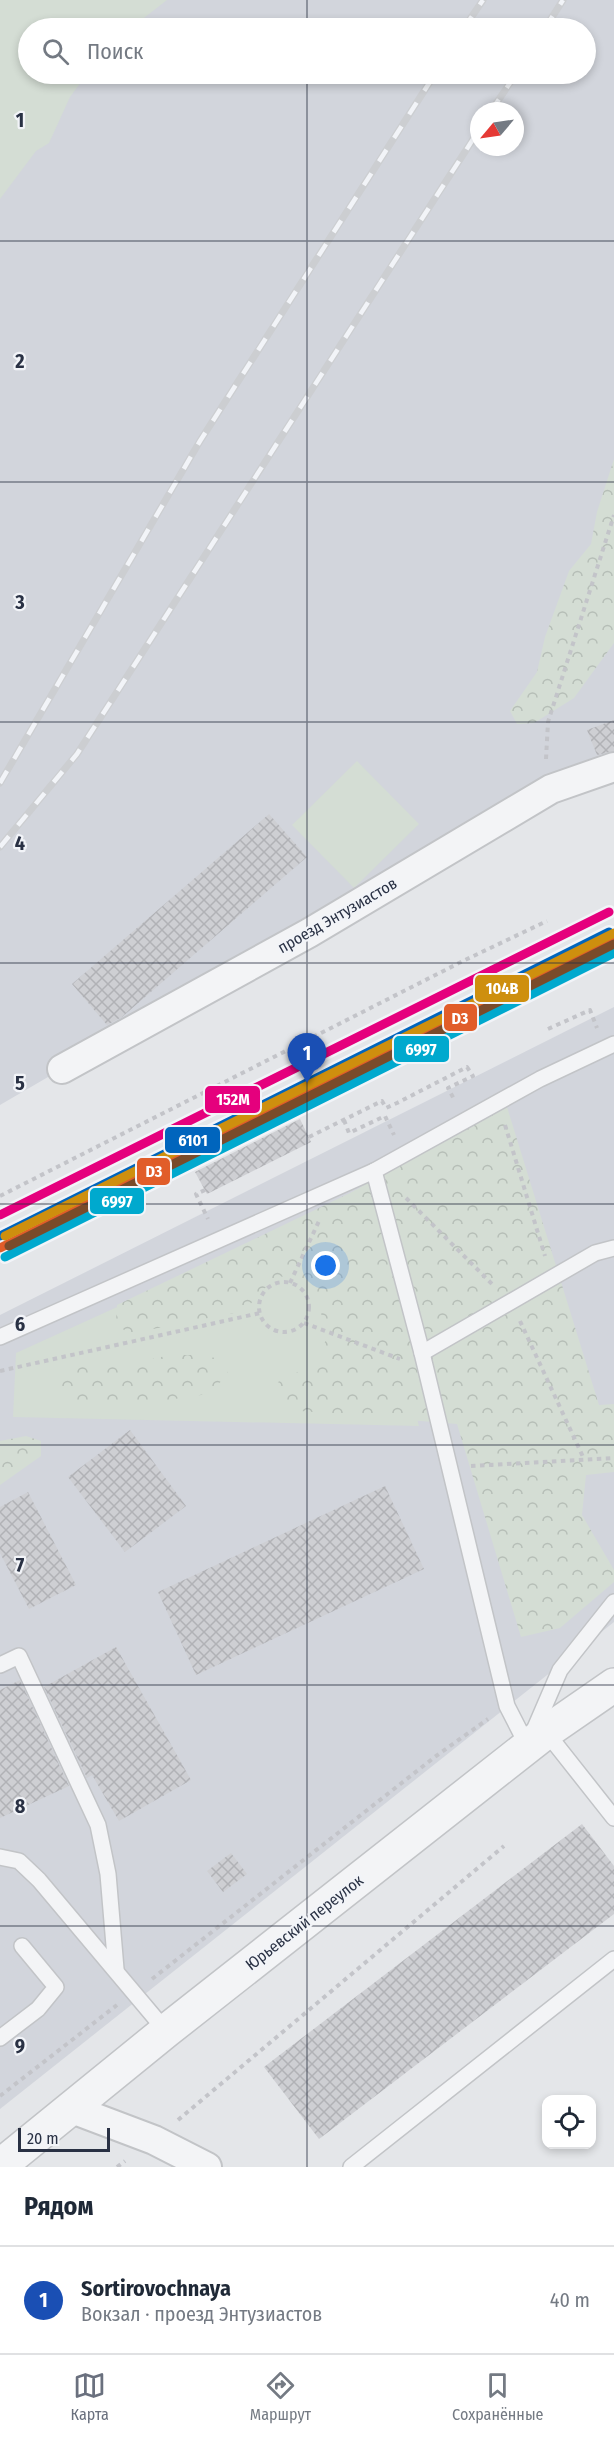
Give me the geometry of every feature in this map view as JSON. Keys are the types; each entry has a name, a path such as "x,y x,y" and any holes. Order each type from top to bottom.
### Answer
{"street":[{"name":"проезд Энтузиастов","path":"62,1069 309,933 550,789 614,767"},
{"name":"Юрьевский переулок","path":"0,2166 166,2031 537,1739 614,1685"},
{"path":"72,2109 154,2140 207,2167"}],"lane":[{"path":"0,1337 374,1171 499,1102 614,1044"},
{"path":"374,1171 426,1368 507,1706 614,1818"},
{"path":"422,1353 512,1304 595,1253 614,1248"},
{"path":"537,1739 560,1670 614,1602"},
{"path":"0,1665 19,1656 98,1825 108,1874 116,1969"},
{"path":"0,1857 20,1861 39,1880 166,2031"},
{"path":"0,2038 38,2009 56,1987 22,1946"},
{"path":"351,2167 614,1959"}],"path":[{"path":"550,789 545,769 548,722 614,515"},
{"path":"0,1196 453,966 548,921"},
{"path":"548,1029 590,1010"},
{"path":"309,1137 382,1101 386,1108 467,1067"},
{"path":"499,1102 553,1279"},
{"path":"344,1120 349,1132 385,1116"},
{"path":"374,1171 386,1178 512,1304 584,1459"},
{"path":"290,1283 333,1189"},
{"path":"205,1190 195,1194 206,1215"},
{"path":"290,1283 304,1292 308,1300 309,1308 304,1323 291,1331 276,1330 269,1326 260,1313 261,1298 273,1285 290,1283"},
{"path":"0,1371 260,1313"},
{"path":"304,1323 426,1368"},
{"path":"450,1467 614,1458"},
{"path":"0,2096 436,1756"},
{"path":"117,2167 154,2140 504,1846"}],"shaded area":[{"path":"0,0 614,0 614,760 558,780 0,1105"},
{"path":"614,1007 614,1622 0,2109 0,1315"}],"green space":[{"path":"0,0 167,0 144,18 18,18 18,84 80,84 70,97 49,143 36,151 0,199"},
{"path":"614,459 614,643 574,698 534,723 517,724 510,711 537,672 545,637 569,571 591,544 597,512"},
{"path":"357,761 419,824 354,888 292,825"},
{"path":"507,1107 599,1405 614,1404 614,1472 586,1475 582,1515 614,1570 614,1582 560,1628 521,1637 457,1424 289,1410 275,1400 278,1382 313,1364 327,1338 315,1288 277,1275 244,1311 128,1334 116,1322 117,1305 350,1193"},
{"path":"359,1197 419,1426 13,1417 16,1353"},
{"path":"170,1355 203,1355 219,1359 228,1373 217,1386 201,1395 121,1407 74,1406 57,1391 62,1377 75,1367 139,1362"},
{"path":"26,1436 41,1441 41,1456 0,1485 0,1441"}],"building":[{"path":"614,720 614,751 597,755 587,730"},
{"path":"269,814 307,857 122,1017 107,1025 72,984"},
{"path":"300,1119 311,1142 207,1194 195,1172"},
{"path":"130,1430 186,1506 125,1552 68,1477"},
{"path":"385,1486 424,1569 196,1675 158,1592"},
{"path":"28,1492 76,1585 29,1609 0,1553 0,1507"},
{"path":"116,1647 191,1780 119,1821 92,1775 87,1778 44,1687"},
{"path":"20,1680 69,1786 0,1818 0,1690"},
{"path":"582,1824 614,1866 614,1914 319,2139 264,2067"},
{"path":"231,1853 247,1874 223,1892 207,1871"}],"railway":[{"path":"471,18 483,0"},
{"path":"551,18 563,0"},
{"path":"0,783 200,441 429,84"},
{"path":"497,102 509,84"},
{"path":"0,847 77,754 470,144"}],"transit line":[{"name":"152М","path":"0,1215 609,912"},
{"name":"6101","path":"0,1236 609,932"},
{"name":"104В","path":"5,1236 614,933"},
{"name":"D3","path":"0,1248 614,941"},
{"path":"9,1246 614,944"},
{"name":"6997","path":"5,1257 614,953"}],"place":[{"name":"Sortirovochnaya","path":"307,1083"}]}
